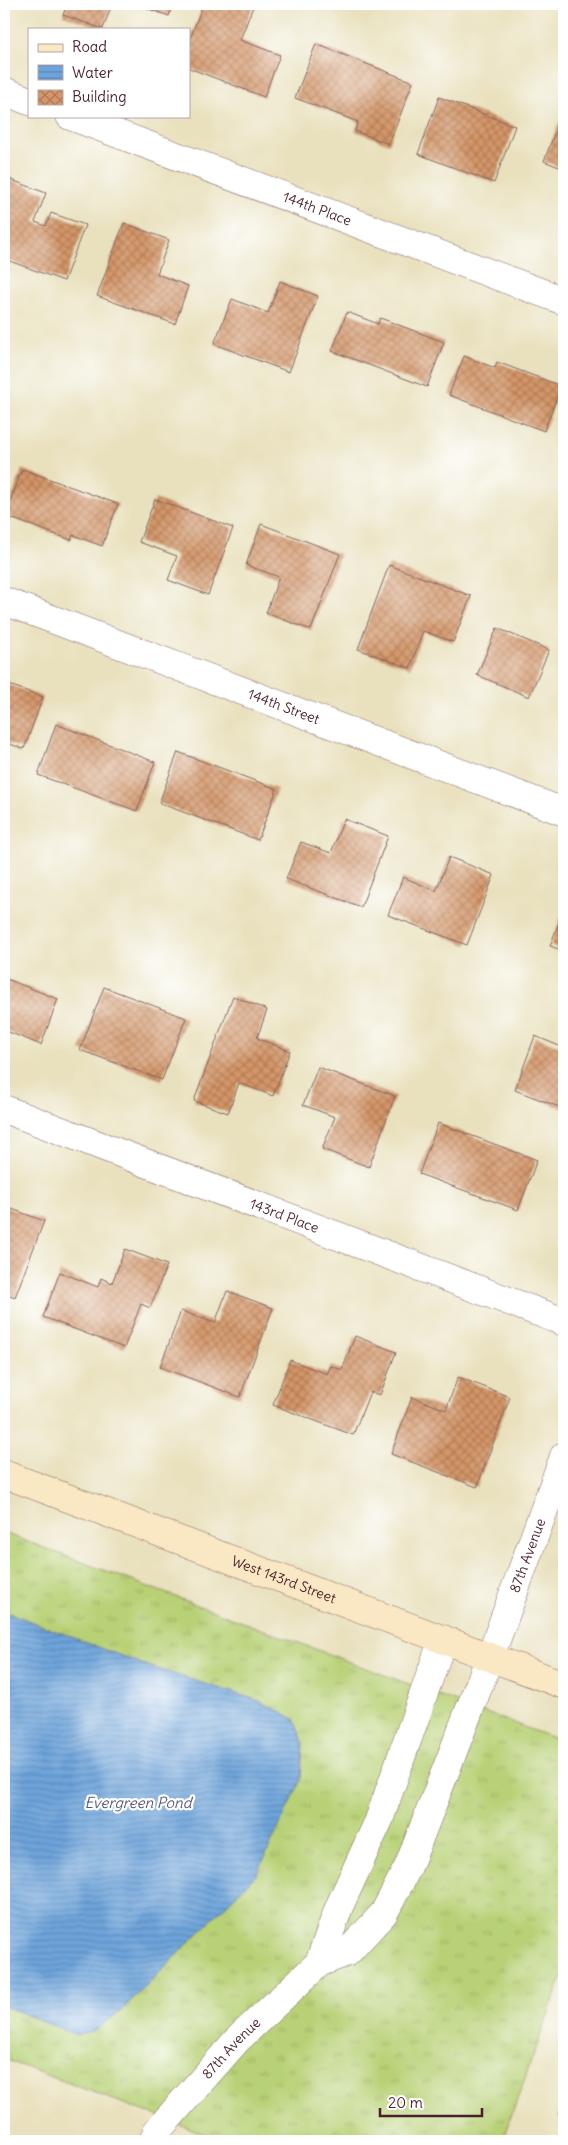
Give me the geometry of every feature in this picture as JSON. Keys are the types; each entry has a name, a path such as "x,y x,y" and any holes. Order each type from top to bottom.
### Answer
{"main road":[{"name":"West 143rd Street","path":"4,1474 564,1685"}],"street":[{"path":"4,91 28,101"},
{"name":"144th Place","path":"75,118 564,301"},
{"name":"144th Street","path":"4,601 564,812"},
{"name":"143rd Place","path":"4,1109 564,1322"},
{"name":"87th Avenue","path":"153,2141 157,2131 237,2040 319,1964 348,1952 384,1913 408,1867 490,1657 564,1456"},
{"path":"319,1964 340,1907 379,1820 443,1639"}],"green space":[{"path":"4,1533 564,1742 564,1971 502,2141 224,2141 4,2059"}],"water":[{"name":"Evergreen Pond","path":"4,1611 145,1665 260,1701 294,1719 303,1742 301,1780 257,1874 122,2010 93,2032 77,2035 4,2006"}],"building":[{"path":"67,4 112,4 103,28 63,15"},
{"path":"135,4 173,4 169,16"},
{"path":"203,4 254,4 240,40 280,55 264,97 190,68 190,39"},
{"path":"316,44 413,82 389,144 355,131 358,122 295,98"},
{"path":"439,97 515,126 494,183 418,154"},
{"path":"559,122 564,124 564,169 544,161"},
{"path":"4,177 46,193 35,222 46,226 51,213 85,225 64,281 4,259"},
{"path":"124,223 169,240 157,274 188,286 175,324 97,296"},
{"path":"280,281 318,296 289,372 214,344 232,299 268,313"},
{"path":"347,312 378,324 380,318 444,342 427,387 332,351"},
{"path":"464,356 495,368 497,362 561,386 544,431 449,395"},
{"path":"22,469 118,504 102,546 73,535 71,540 5,516"},
{"path":"155,499 233,528 208,595 168,580 177,556 139,542"},
{"path":"261,524 340,554 311,630 266,613 279,577 246,565"},
{"path":"389,565 471,596 453,642 423,631 410,668 358,649"},
{"path":"497,628 549,650 529,697 477,675"},
{"path":"4,683 43,697 24,749 4,742"},
{"path":"56,724 155,762 137,811 38,775"},
{"path":"178,752 277,789 258,840 159,803"},
{"path":"344,819 388,836 361,907 286,879 301,842 331,853"},
{"path":"449,857 494,875 467,945 388,915 403,877 436,891"},
{"path":"564,909 564,951 550,946"},
{"path":"4,978 58,999 41,1045 4,1030"},
{"path":"104,987 186,1018 162,1080 80,1050"},
{"path":"233,996 267,1010 257,1038 290,1051 273,1096 239,1083 228,1113 194,1101"},
{"path":"535,1036 564,1048 564,1109 515,1090"},
{"path":"318,1067 395,1096 369,1167 322,1149 335,1117 303,1105"},
{"path":"438,1123 537,1160 518,1210 419,1174"},
{"path":"4,1206 44,1221 15,1297 4,1293"},
{"path":"125,1249 167,1265 150,1308 141,1304 124,1348 43,1317 60,1272 98,1287 101,1278 112,1283"},
{"path":"227,1291 273,1308 240,1397 160,1367 181,1311 215,1323"},
{"path":"355,1336 396,1352 380,1395 370,1392 353,1435 273,1405 290,1360 327,1374 331,1366 342,1370"},
{"path":"458,1377 510,1397 477,1487 391,1454 412,1397 446,1410"},
{"path":"564,2109 564,2130 563,2121 558,2113"}]}
